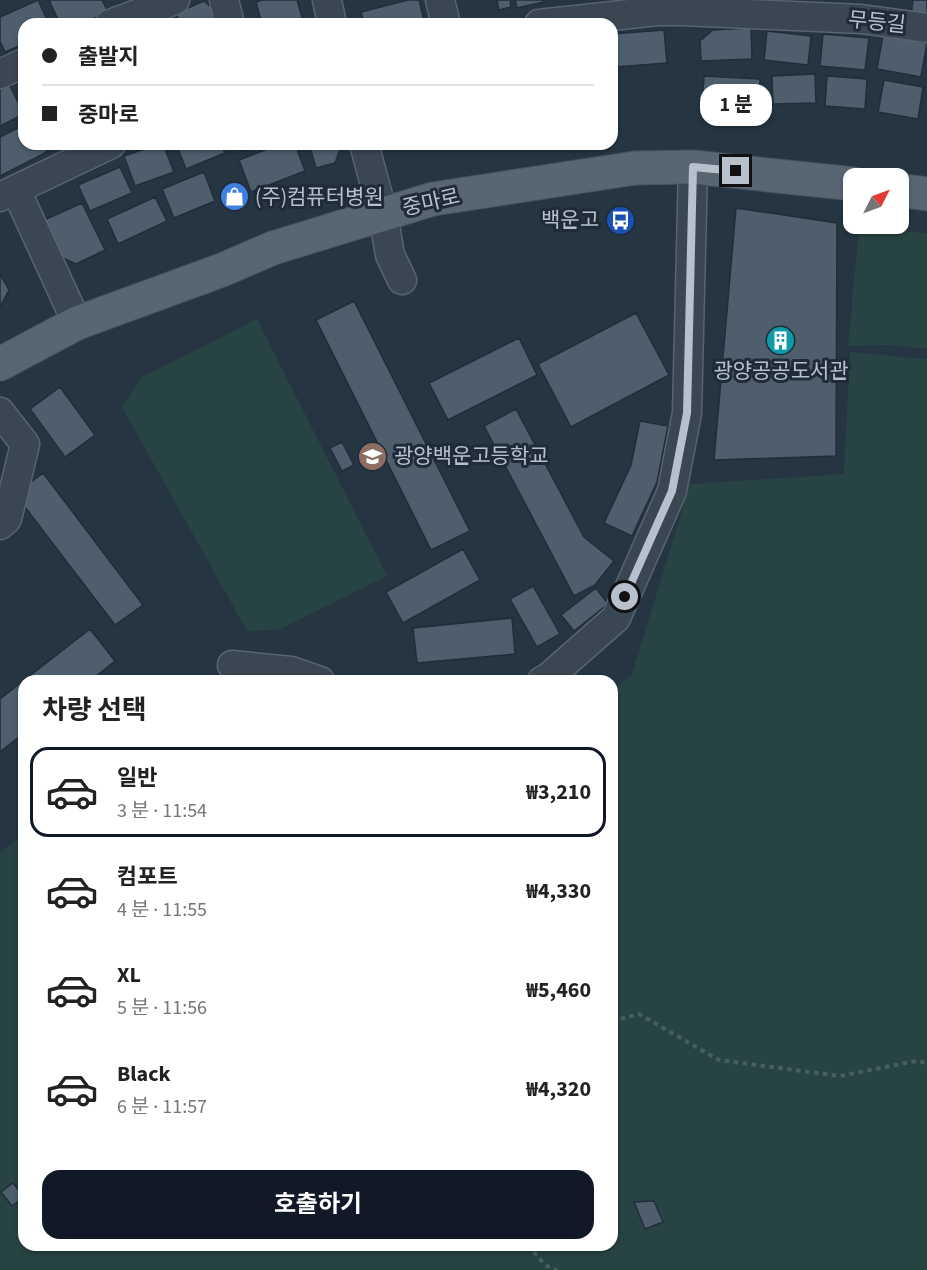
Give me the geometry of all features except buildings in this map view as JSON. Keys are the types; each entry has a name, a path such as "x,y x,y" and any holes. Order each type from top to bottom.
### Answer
{"main road":[{"name":"중마로","path":"0,364 77,323 222,270 273,248 433,199 635,168 693,167 843,183"},
{"path":"909,192 927,194"}],"street":[{"path":"126,18 175,0"},
{"path":"224,0 228,18"},
{"path":"327,0 332,18"},
{"path":"440,0 444,18"},
{"name":"무등길","path":"578,18 657,6 758,7 862,10 927,28"},
{"path":"0,74 18,66"},
{"path":"77,323 8,193 98,150"},
{"path":"366,150 383,214 390,255 402,280"},
{"path":"551,675 616,618 672,491 687,413 693,167"},
{"path":"0,412 25,444 7,519 0,525"},
{"path":"232,665 291,671 303,675"}],"path":[{"path":"618,1020 639,1014 719,1060 840,1076 916,1061 927,1063"},
{"path":"533,1251 544,1265 557,1270"}],"green space":[{"path":"909,231 927,233 927,349 887,345 848,346 858,234 909,234"},
{"path":"257,319 387,576 278,630 247,631 122,407 142,377"},
{"path":"850,352 927,359 927,1270 0,1270 0,853 18,838 18,1251 618,1251 618,685 632,674 690,484 844,474"}],"place":[{"name":"(주)컴퓨터병원","path":"234,197"},
{"name":"백운고","path":"620,220"},
{"name":"광양공공도서관","path":"781,340"},
{"name":"광양백운고등학교","path":"373,456"}],"route":[{"path":"625,597 672,491 687,413 693,167 736,171"}]}
